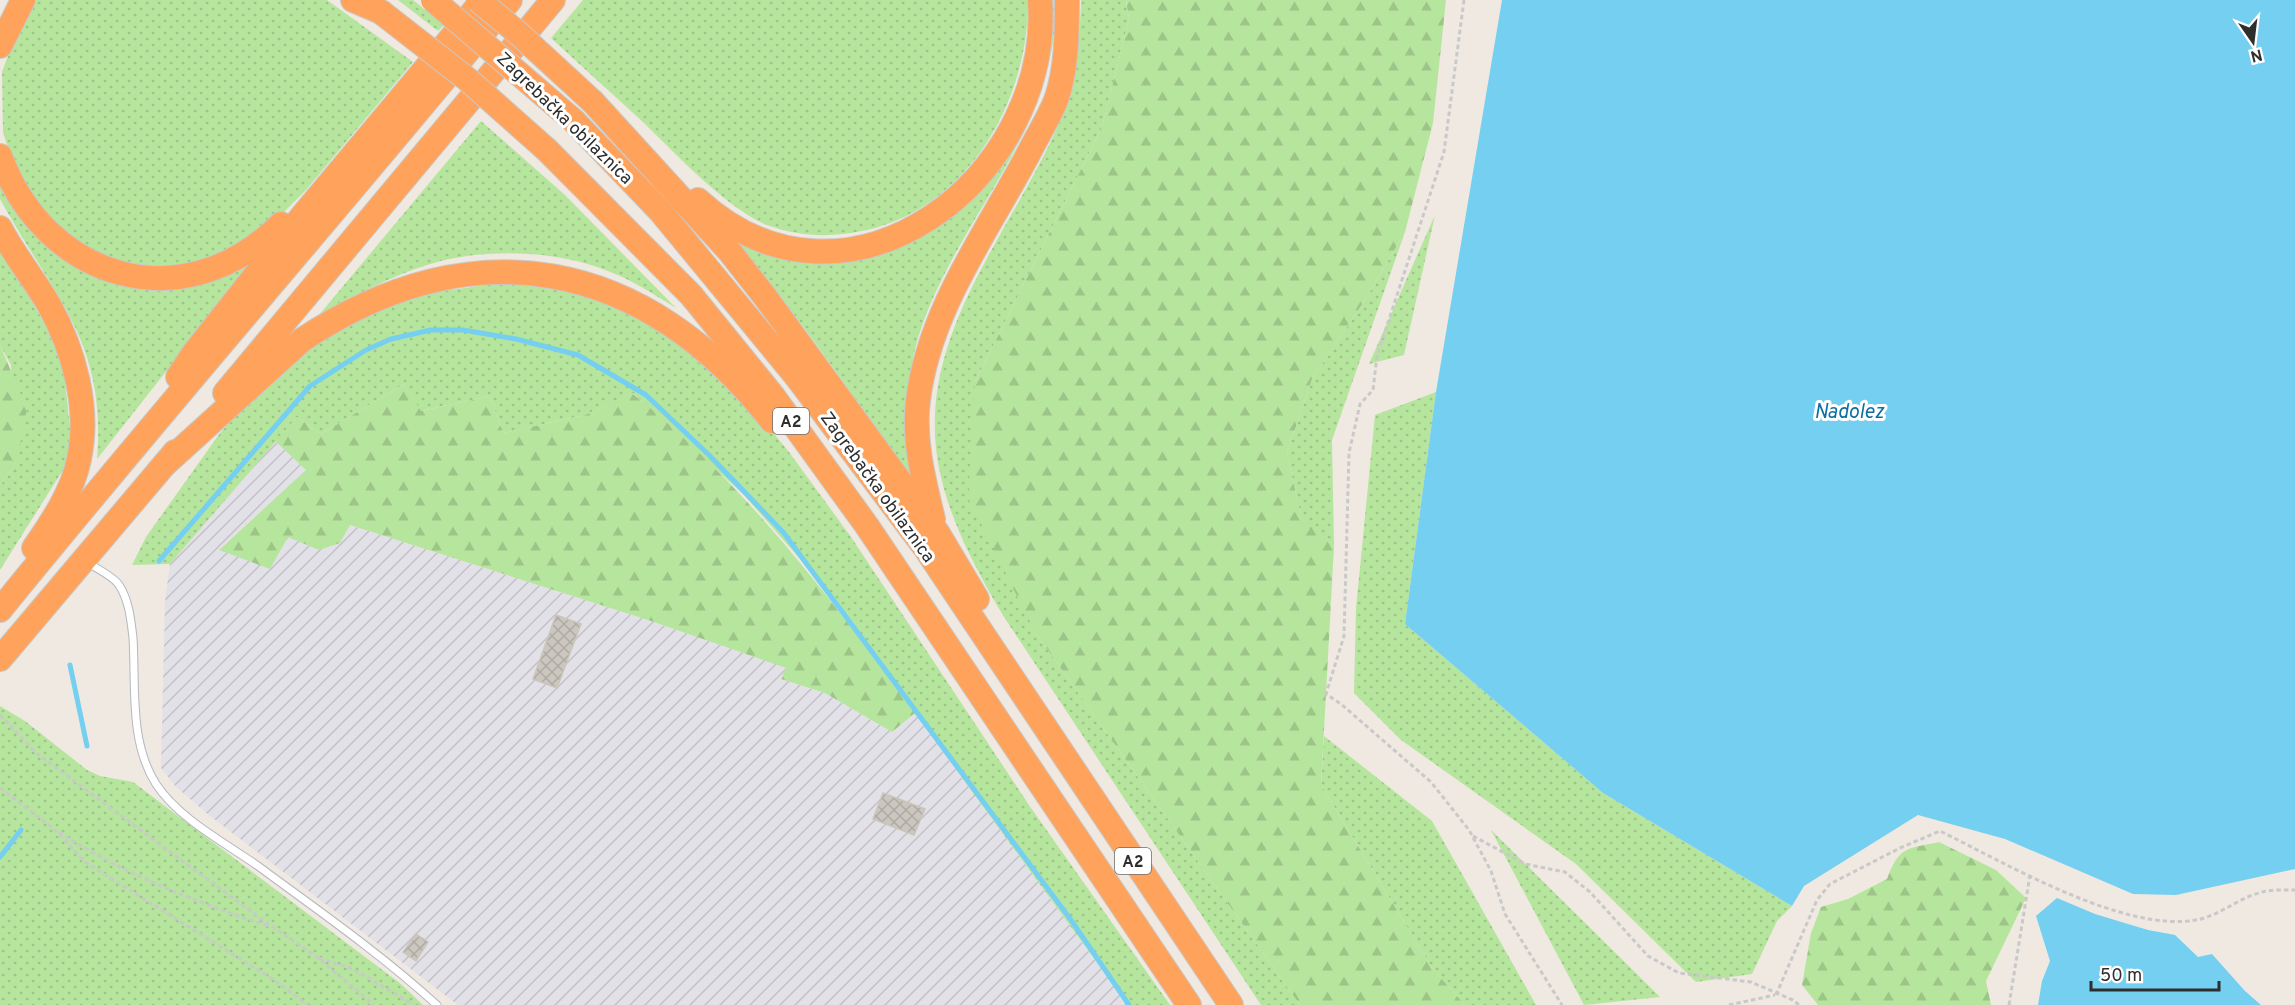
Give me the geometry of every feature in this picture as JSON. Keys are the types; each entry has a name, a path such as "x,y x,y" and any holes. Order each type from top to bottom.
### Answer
{"highway":[{"path":"0,46 23,0"},
{"name":"Zagrebačka obilaznica","path":"353,0 373,6 467,79 547,150 691,295 765,386 867,526 1190,1005"},
{"name":"Zagrebačka obilaznica","path":"433,0 574,121 661,212 796,376 926,549 1035,716 1231,1005"},
{"path":"478,0 518,33 593,102 730,252 937,532 1024,677 1035,716"},
{"path":"134,447 194,352 331,182 483,0"},
{"path":"0,610 510,0"},
{"path":"0,658 165,465 553,0"},
{"path":"614,124 702,204 726,222 751,235 802,251 852,250 878,244 926,222 946,207 981,174 1005,141 1031,82 1038,51 1040,0"},
{"path":"937,532 922,476 918,442 917,403 925,361 953,288 1007,197 1056,99 1064,57 1067,0"},
{"path":"0,156 27,211 51,236 73,253 98,267 122,274 153,277 201,270 239,256 262,242 298,206 331,182"},
{"path":"0,228 57,324 74,367 82,412 79,460 70,487 0,602"},
{"path":"165,465 302,340 364,303 405,287 481,271 524,271 561,277 599,288 639,306 699,344 729,371 761,407 942,637"}],"lane":[{"path":"84,560 118,584 126,599 131,623 138,732 143,753 157,785 170,800 201,826 340,926 437,1005"}],"path":[{"path":"1464,0 1444,152 1377,356 1372,390 1360,404 1349,453 1344,636 1326,694 1341,704 1431,782 1471,835 1491,871 1505,914 1562,1005"},
{"path":"0,715 36,753 273,928 317,957 374,1005"},
{"path":"0,788 86,850 131,873 273,928"},
{"path":"54,828 85,862 274,980 308,1005"},
{"path":"1776,995 1817,900 1830,884 1900,848 1940,831 2030,875 2126,915 2165,920 2195,920 2212,915 2259,892 2295,890"},
{"path":"1471,835 1525,864 1564,872 1590,892 1648,956 1679,973 1701,978 1751,982 1776,995 1793,1000 1799,1005"},
{"path":"2009,1005 2030,875"},
{"path":"317,957 353,969 414,1005"},
{"path":"1729,1005 1776,995"}],"shaded area":[{"path":"275,441 307,470 219,549 350,525 651,621 787,668 781,679 825,693 892,732 915,713 1128,1005 458,1005 210,816 176,787 161,768 165,601 170,564"}],"green space":[{"path":"35,0 327,0 413,62 306,190 273,223 211,260 179,267 146,267 116,260 84,248 61,232 16,175 3,132 2,72 20,23"},
{"path":"398,0 413,0 444,25 438,31"},
{"path":"583,0 1028,0 1025,41 1016,81 1000,119 979,153 953,184 921,208 884,225 843,234 824,235 795,233 776,228 751,217 735,206 703,180 551,38"},
{"path":"1053,0 1056,0 1052,48 1040,93 1023,135 955,254 918,338 913,357 909,394 916,487 801,323 724,230 822,259 840,261 860,259 891,250 941,223 970,200 995,173 1016,142 1032,109 1044,74 1051,37"},
{"path":"1081,0 1126,0 1129,19 1102,127 975,382 1035,632 1300,1005 1261,1005 1004,617 959,532 941,477 935,427 939,379 952,333 971,289 1042,159 1062,116 1077,59"},
{"path":"1126,0 1446,0 1433,123 1405,232 1365,300 1312,379 1287,453 1301,517 1334,546 1321,785 1432,968 1465,1005 1300,1005 1035,632 968,498 975,382 1102,127 1129,19"},
{"path":"481,121 565,195 676,308 635,283 598,267 550,256 499,253 450,259 427,265 372,287 319,315"},
{"path":"0,186 31,230 57,255 88,273 105,279 185,282 210,279 234,270 262,250 97,459 98,418 93,382 84,350 72,320 0,199"},
{"path":"1435,215 1404,355 1369,364"},
{"path":"1405,232 1332,440 1334,546 1301,518 1287,453 1312,379 1365,300"},
{"path":"0,248 51,334 64,371 71,438 68,462 0,570 0,486 16,463 11,365 0,345"},
{"path":"523,280 595,296 692,349 756,412 789,452 851,537 1031,808 1170,1005 1128,1005 800,559 744,495 633,393 585,415 503,433 490,396 420,411 404,384 321,434 297,417 170,564 132,565 146,537 220,433 257,394 309,348 331,334 407,296"},
{"path":"0,345 27,409 16,463 0,486"},
{"path":"404,384 421,411 490,396 503,433 585,415 632,393 713,466 749,504 817,584 915,713 892,732 825,693 781,679 786,668 651,621 350,525 340,543 319,550 288,537 270,569 219,550 306,470 275,441 297,417 321,434"},
{"path":"1436,392 1405,624 1603,793 1792,906 1777,921 1752,974 1696,982 1576,864 1401,740 1354,693 1356,608 1375,415"},
{"path":"0,706 25,721 87,770 100,776 133,782 401,984 423,1005 0,1005"},
{"path":"1324,736 1432,821 1536,1005 1465,1005 1432,968 1321,785"},
{"path":"1491,830 1660,997 1584,1005"},
{"path":"1939,842 1996,870 2026,898 1986,981 1991,1005 1818,1005 1802,985 1811,933 1821,907 1848,899 1887,879 1896,860 1906,851"}],"water":[{"name":"Nadolez","path":"1502,0 2295,0 2295,869 2176,895 2133,894 2005,839 1918,815 1804,886 1792,906 1603,793 1405,624 1436,392"},
{"path":"2057,898 2095,914 2148,930 2175,935 2198,957 2212,954 2245,991 2261,1005 2038,1005 2042,981 2050,961 2036,916"}],"building":[{"path":"556,615 581,624 557,688 533,679"},
{"path":"883,793 925,809 914,835 873,819"},
{"path":"416,934 428,942 416,961 403,952"}],"waterway":[{"path":"159,561 310,386 366,350 391,339 431,330 463,330 516,339 578,355 646,395 709,455 783,532 1071,920 1129,1005"},
{"path":"70,665 87,746"},
{"path":"0,857 21,830"}]}
